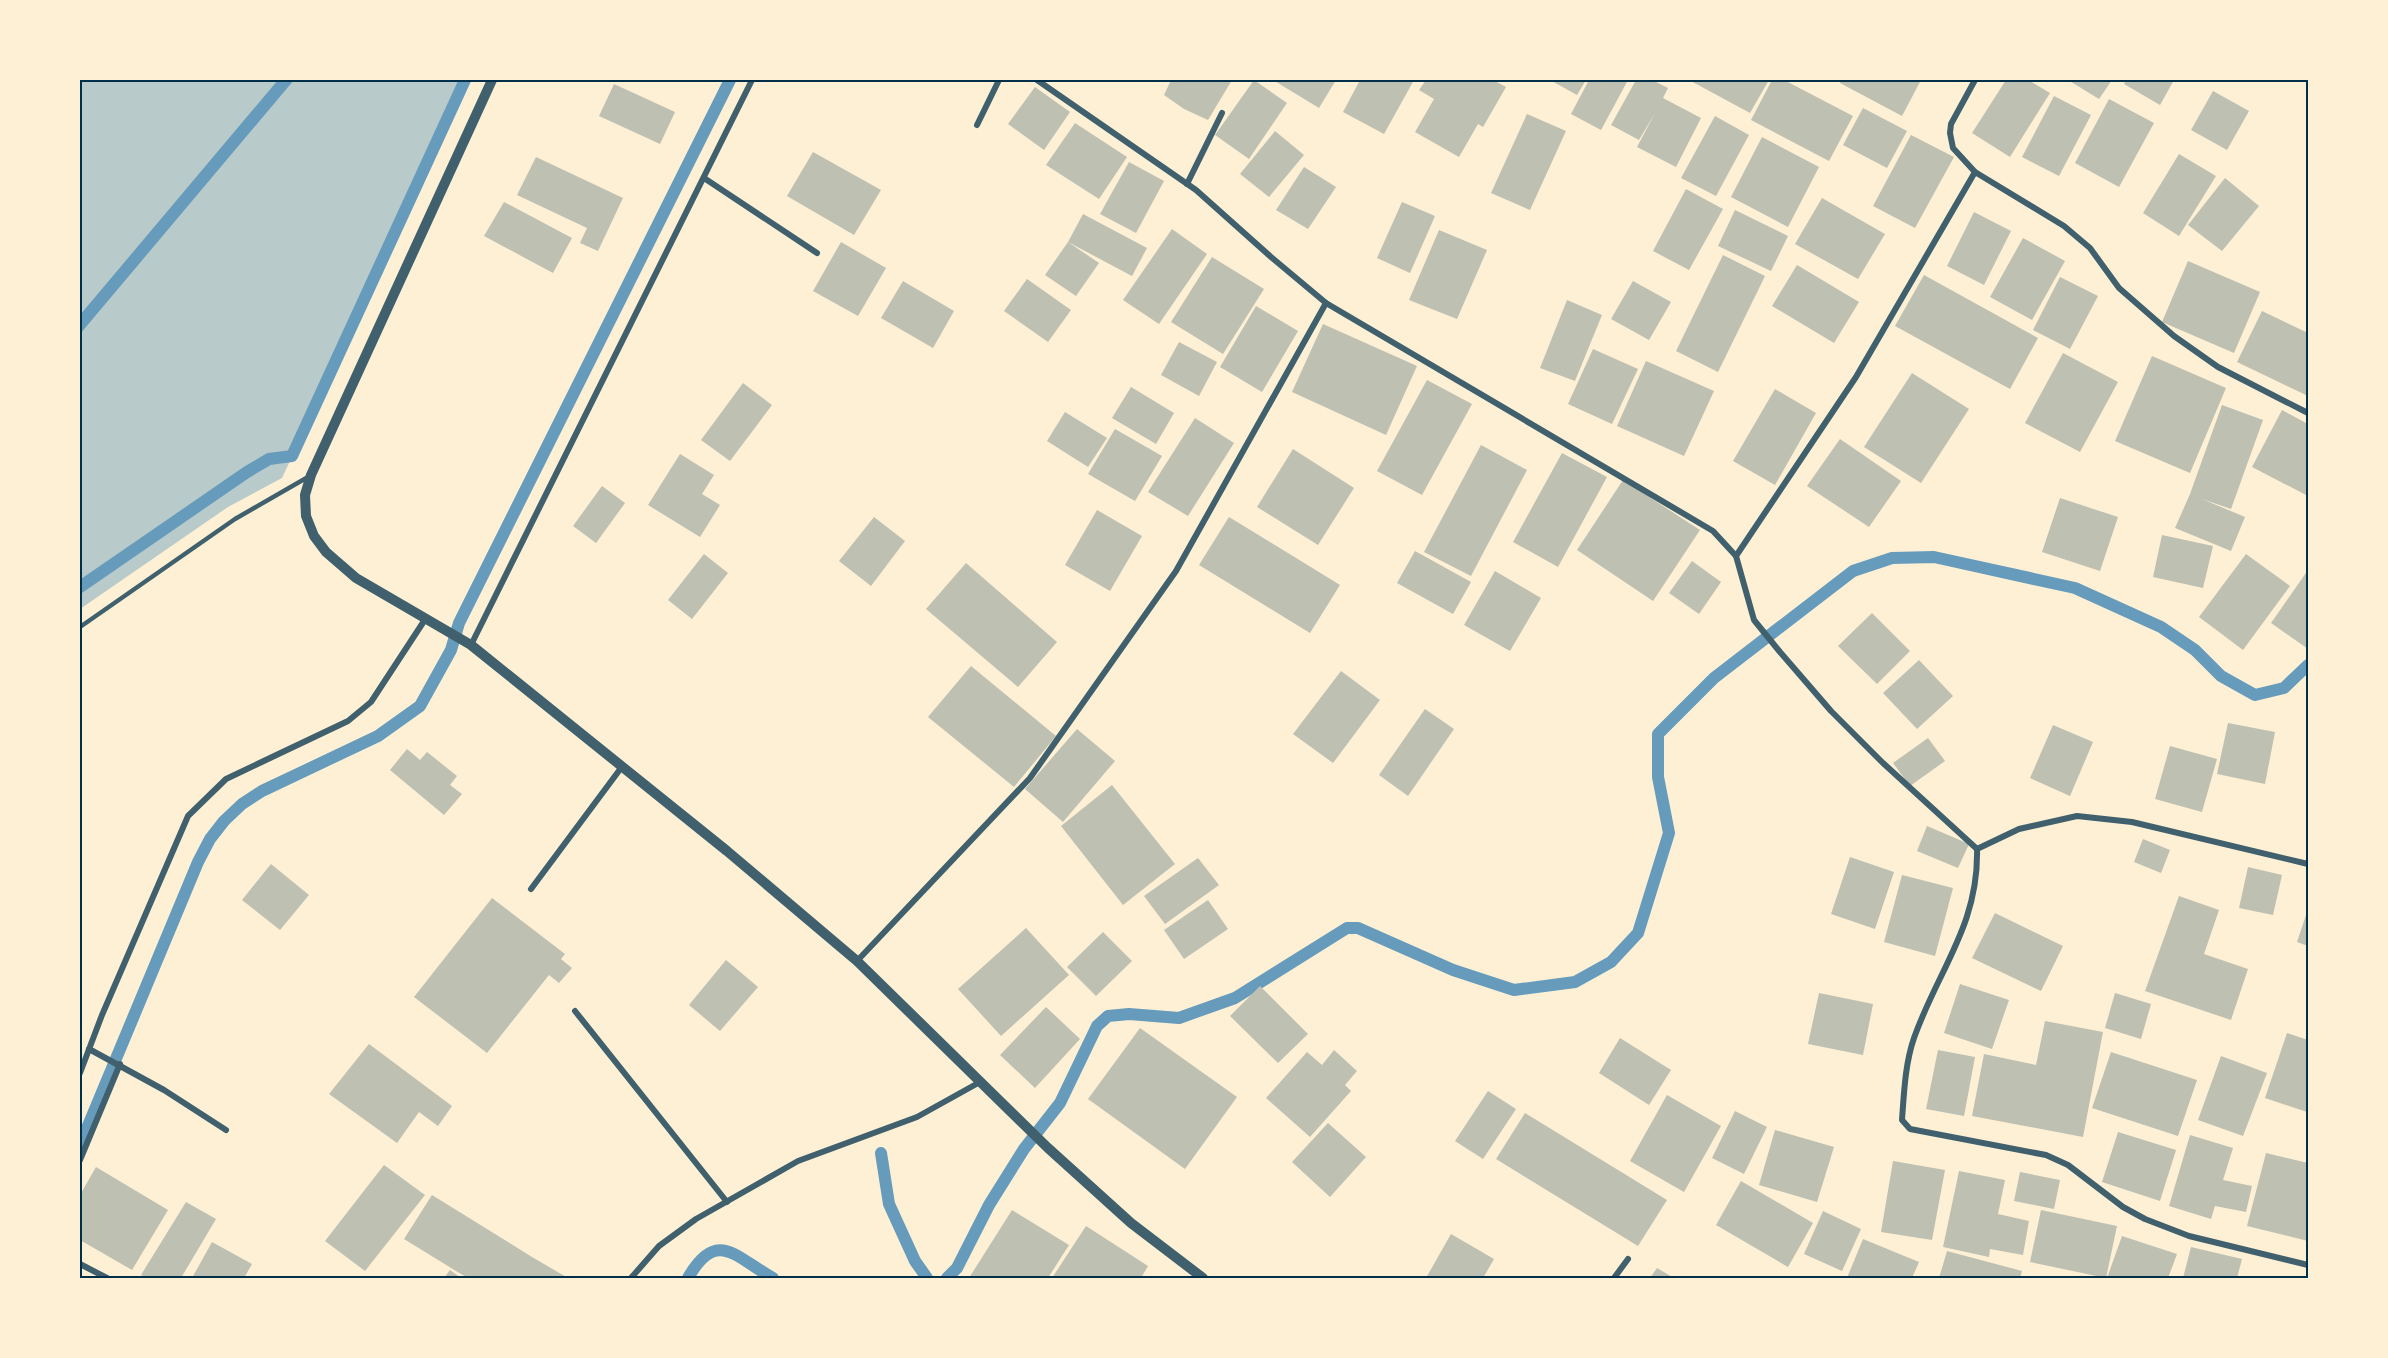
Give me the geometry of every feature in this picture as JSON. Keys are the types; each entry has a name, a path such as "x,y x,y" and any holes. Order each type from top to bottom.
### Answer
{"street":[{"path":"492,80 311,475 305,495 306,516 314,536 326,552 356,578 468,644 727,851 857,961 1048,1148 1131,1223 1203,1278"},
{"path":"468,644 752,80"},
{"path":"977,125 999,80"},
{"path":"1037,80 1187,184 1326,303 1713,531 1736,556 1754,620 1780,652 1832,711 1883,763 1977,849 1978,874 1974,898 1965,927 1914,1039 1905,1086 1902,1120 1910,1129 2046,1155 2068,1165 2123,1207 2145,1219 2189,1236 2308,1265"},
{"path":"1975,80 1951,124 1950,133 1953,148 1975,172 2064,226 2090,248 2119,288 2174,336 2218,367 2308,413"},
{"path":"1187,184 1222,113"},
{"path":"1736,556 1856,377 1975,172"},
{"path":"704,178 818,253"},
{"path":"857,961 1037,768 1176,572 1326,303"},
{"path":"80,1073 102,1015 188,816 226,779 340,724 371,702 426,618"},
{"path":"531,889 621,768"},
{"path":"1977,849 2019,829 2077,816 2132,822 2308,864"},
{"path":"575,1011 727,1202"},
{"path":"90,1049 119,1063 226,1130"},
{"path":"80,1160 119,1063"},
{"path":"631,1278 659,1246 696,1219 798,1161 917,1117 980,1082"},
{"path":"1614,1278 1628,1259"},
{"path":"80,1264 107,1278"}],"lane":[{"path":"80,627 235,519 311,475"}],"shaded area":[{"path":"80,80 468,80 282,478 228,507 80,609"}],"water":[{"path":"278,80 294,80 80,334 80,315"}],"building":[{"path":"1171,80 1232,80 1208,120 1184,109 1164,95"},
{"path":"1254,80 1287,103 1249,159 1215,135"},
{"path":"1273,80 1336,80 1319,108"},
{"path":"1360,80 1414,80 1384,134 1343,112"},
{"path":"1426,80 1493,80 1506,87 1483,127 1478,124 1459,157 1415,132 1434,99 1419,90"},
{"path":"1550,80 1586,80 1577,95"},
{"path":"1589,80 1628,80 1601,130 1571,114"},
{"path":"1636,80 1652,80 1668,88 1663,98 1701,118 1676,167 1637,147 1655,113 1639,140 1611,125"},
{"path":"1689,80 1769,80 1750,113"},
{"path":"1772,80 1784,80 1853,116 1829,161 1751,120"},
{"path":"1841,80 1921,80 1902,116 1840,83"},
{"path":"2006,80 2028,80 2050,93 2010,157 1972,133"},
{"path":"2068,80 2112,80 2099,99"},
{"path":"2126,80 2174,80 2160,105 2124,84"},
{"path":"614,84 675,112 660,144 599,116"},
{"path":"1035,87 1070,112 1044,150 1008,124"},
{"path":"2213,91 2249,111 2227,150 2191,130"},
{"path":"2054,96 2091,115 2059,176 2022,157"},
{"path":"2109,99 2154,123 2119,187 2075,163"},
{"path":"1863,108 1907,131 1887,168 1843,145"},
{"path":"1527,114 1566,131 1530,210 1491,193"},
{"path":"1715,116 1749,135 1716,196 1681,178"},
{"path":"1075,123 1127,157 1099,199 1046,165"},
{"path":"1275,131 1304,155 1269,197 1240,174"},
{"path":"1911,135 1954,157 1915,228 1873,206"},
{"path":"1762,137 1819,167 1788,227 1731,197"},
{"path":"813,152 881,190 854,235 787,196"},
{"path":"2179,154 2216,176 2179,236 2143,213"},
{"path":"536,157 623,198 598,251 580,243 587,228 517,195"},
{"path":"1129,162 1164,181 1136,233 1100,214"},
{"path":"1304,167 1336,187 1308,229 1276,210"},
{"path":"2225,178 2259,206 2222,251 2188,225"},
{"path":"1686,189 1723,209 1689,270 1653,251"},
{"path":"1822,198 1885,234 1858,279 1795,244"},
{"path":"504,202 572,238 553,273 484,236"},
{"path":"1402,202 1435,216 1410,273 1377,258"},
{"path":"1735,210 1788,236 1771,271 1718,246"},
{"path":"1974,212 2011,231 1984,285 1947,266"},
{"path":"1083,214 1147,248 1132,276 1068,242"},
{"path":"1172,229 1207,254 1159,324 1123,300"},
{"path":"1439,230 1487,250 1457,319 1409,300"},
{"path":"2023,238 2065,261 2032,320 1990,297"},
{"path":"841,242 886,268 858,316 813,291"},
{"path":"1068,242 1099,263 1076,296 1045,275"},
{"path":"1723,255 1765,276 1718,372 1676,351"},
{"path":"1212,257 1264,289 1223,354 1171,322"},
{"path":"2188,261 2260,292 2234,353 2162,322"},
{"path":"1797,265 1859,302 1834,343 1772,306"},
{"path":"1924,275 2038,338 2010,389 1895,326"},
{"path":"2060,277 2098,296 2070,349 2033,330"},
{"path":"1027,279 1071,310 1048,342 1004,311"},
{"path":"903,281 954,311 933,348 881,318"},
{"path":"1633,281 1671,302 1649,340 1611,319"},
{"path":"1567,300 1602,315 1575,381 1540,368"},
{"path":"1256,306 1298,331 1262,392 1220,367"},
{"path":"2262,311 2308,333 2308,396 2237,362"},
{"path":"1323,324 1417,366 1386,435 1292,392"},
{"path":"1179,342 1217,362 1199,396 1161,375"},
{"path":"1593,349 1638,369 1612,424 1568,404"},
{"path":"2063,353 2118,382 2080,452 2025,423"},
{"path":"2152,356 2226,388 2190,473 2115,441"},
{"path":"1646,361 1714,391 1684,456 1617,426"},
{"path":"1912,373 1969,409 1921,483 1864,447"},
{"path":"1427,380 1472,404 1422,495 1377,471"},
{"path":"743,383 772,405 730,461 701,440"},
{"path":"1131,387 1174,413 1156,444 1112,418"},
{"path":"1775,389 1816,413 1775,485 1733,461"},
{"path":"2222,405 2263,420 2231,509 2202,499 2245,517 2231,551 2175,528 2190,494"},
{"path":"2282,410 2308,424 2308,496 2252,467"},
{"path":"1065,412 1107,438 1088,467 1047,441"},
{"path":"1195,418 1234,443 1188,516 1148,492"},
{"path":"1115,429 1162,456 1135,501 1088,474"},
{"path":"1840,439 1901,481 1869,527 1807,486"},
{"path":"1481,445 1527,470 1471,576 1424,552"},
{"path":"1293,449 1354,488 1318,545 1257,507"},
{"path":"1562,453 1607,477 1558,567 1513,542"},
{"path":"680,454 714,475 702,494 720,505 700,537 648,505"},
{"path":"1623,480 1700,530 1653,601 1577,550"},
{"path":"602,486 625,503 596,543 573,526"},
{"path":"2060,498 2118,517 2100,571 2042,552"},
{"path":"1097,510 1142,536 1110,591 1065,565"},
{"path":"874,517 905,541 871,586 839,561"},
{"path":"1229,517 1340,585 1310,633 1199,565"},
{"path":"2162,535 2213,546 2203,588 2153,577"},
{"path":"1415,551 1471,582 1453,614 1397,583"},
{"path":"704,554 728,573 692,619 668,600"},
{"path":"2246,554 2290,586 2243,650 2199,617"},
{"path":"1692,561 1721,582 1699,614 1669,593"},
{"path":"966,563 1057,642 1018,687 926,609"},
{"path":"2308,570 2308,649 2271,623"},
{"path":"1495,571 1541,598 1510,651 1464,625"},
{"path":"1872,613 1910,651 1877,684 1838,646"},
{"path":"1919,660 1953,696 1917,729 1883,693"},
{"path":"971,666 1056,736 1014,787 928,717"},
{"path":"1341,671 1380,700 1333,763 1293,734"},
{"path":"1425,709 1454,729 1408,796 1379,775"},
{"path":"2228,723 2275,732 2265,784 2217,774"},
{"path":"2053,725 2093,742 2070,796 2030,778"},
{"path":"1077,729 1115,761 1063,822 1025,789"},
{"path":"1928,738 1945,761 1910,786 1893,763"},
{"path":"2170,746 2217,759 2202,812 2155,799"},
{"path":"407,749 420,760 427,752 457,776 450,785 462,794 444,815 390,770"},
{"path":"1112,785 1175,864 1123,905 1061,826"},
{"path":"1927,826 1969,844 1958,868 1917,851"},
{"path":"2143,839 2170,850 2161,873 2134,862"},
{"path":"1850,857 1894,872 1875,929 1831,914"},
{"path":"1198,858 1219,885 1165,924 1144,896"},
{"path":"271,864 309,895 280,930 242,900"},
{"path":"2248,867 2282,875 2273,915 2239,908"},
{"path":"1902,875 1953,888 1935,956 1884,942"},
{"path":"2179,896 2219,910 2204,954 2248,969 2231,1020 2145,991"},
{"path":"492,898 565,954 561,959 572,968 559,983 549,975 487,1053 414,997"},
{"path":"1208,900 1228,929 1184,959 1164,930"},
{"path":"2308,909 2308,946 2297,942"},
{"path":"1995,913 2063,946 2041,991 1972,958"},
{"path":"1026,928 1069,975 1001,1036 958,989"},
{"path":"1103,932 1132,961 1096,996 1067,967"},
{"path":"726,960 758,987 720,1031 689,1005"},
{"path":"1960,984 2009,1000 1992,1049 1944,1033"},
{"path":"1260,986 1308,1034 1278,1063 1230,1016"},
{"path":"1819,993 1873,1004 1863,1055 1808,1044"},
{"path":"2115,993 2151,1004 2141,1039 2105,1028"},
{"path":"1046,1007 1080,1039 1035,1088 1000,1055"},
{"path":"2045,1021 2103,1032 2083,1137 1972,1116 1984,1054 2036,1065"},
{"path":"1140,1028 1237,1097 1185,1169 1088,1099"},
{"path":"2287,1033 2308,1040 2307,1112 2265,1098"},
{"path":"1620,1038 1671,1070 1649,1105 1599,1073"},
{"path":"369,1044 452,1106 438,1126 419,1112 397,1143 329,1094"},
{"path":"1334,1050 1357,1071 1345,1085 1351,1091 1310,1137 1266,1098 1307,1052 1322,1065"},
{"path":"1938,1050 1975,1057 1964,1116 1926,1109"},
{"path":"2111,1052 2197,1080 2178,1136 2092,1108"},
{"path":"2221,1056 2267,1073 2243,1136 2198,1120"},
{"path":"1488,1091 1516,1109 1483,1159 1455,1141"},
{"path":"1667,1095 1721,1126 1684,1192 1630,1161"},
{"path":"1735,1111 1767,1127 1744,1174 1712,1158"},
{"path":"1525,1113 1667,1200 1638,1246 1496,1159"},
{"path":"1328,1123 1366,1157 1330,1197 1292,1162"},
{"path":"1775,1130 1834,1147 1817,1202 1759,1185"},
{"path":"2118,1132 2176,1150 2160,1201 2102,1182"},
{"path":"2190,1135 2233,1148 2223,1180 2252,1186 2246,1212 2215,1206 2211,1219 2169,1206"},
{"path":"2266,1153 2308,1163 2308,1241 2247,1226"},
{"path":"1893,1161 1945,1170 1932,1240 1881,1232"},
{"path":"384,1165 425,1195 365,1271 325,1241"},
{"path":"96,1167 168,1210 132,1270 80,1240 80,1195"},
{"path":"1959,1171 2005,1180 1998,1214 2029,1221 2023,1255 1990,1249 1989,1257 1943,1247"},
{"path":"2020,1172 2060,1180 2054,1209 2014,1201"},
{"path":"1741,1181 1813,1223 1788,1267 1716,1225"},
{"path":"432,1195 568,1278 468,1278 456,1271 404,1239"},
{"path":"186,1202 216,1219 181,1278 147,1278 141,1275"},
{"path":"1012,1210 1069,1245 1048,1278 969,1278"},
{"path":"2041,1210 2117,1226 2106,1278 2030,1262"},
{"path":"1823,1211 1861,1229 1842,1271 1804,1254"},
{"path":"1086,1226 1148,1266 1141,1278 1052,1278"},
{"path":"1451,1234 1494,1259 1483,1278 1426,1278"},
{"path":"2122,1236 2177,1254 2168,1278 2107,1278"},
{"path":"1863,1239 1919,1262 1912,1278 1847,1278"},
{"path":"212,1242 252,1264 244,1278 192,1278"},
{"path":"2191,1247 2242,1259 2237,1278 2183,1278"},
{"path":"1947,1251 2022,1271 2020,1278 1939,1278"},
{"path":"1657,1268 1674,1278 1650,1278"},
{"path":"450,1270 461,1278 444,1278"}],"waterway":[{"path":"80,587 247,472 269,459 292,456 465,80"},
{"path":"80,1145 198,862 210,839 224,821 242,804 262,791 378,736 420,706 451,650 459,623 730,80"},
{"path":"947,1278 957,1268 989,1205 1024,1149 1060,1103 1097,1026 1108,1016 1129,1014 1179,1018 1235,998 1347,928 1358,928 1453,970 1514,990 1575,982 1611,962 1638,933 1669,833 1658,777 1658,734 1714,678 1853,571 1892,558 1934,557 2075,588 2161,627 2195,650 2221,676 2255,695 2284,688 2308,665"},
{"path":"881,1153 889,1204 915,1261 927,1278"},
{"path":"688,1278 698,1263 708,1254 718,1250 728,1251 773,1278"}]}
